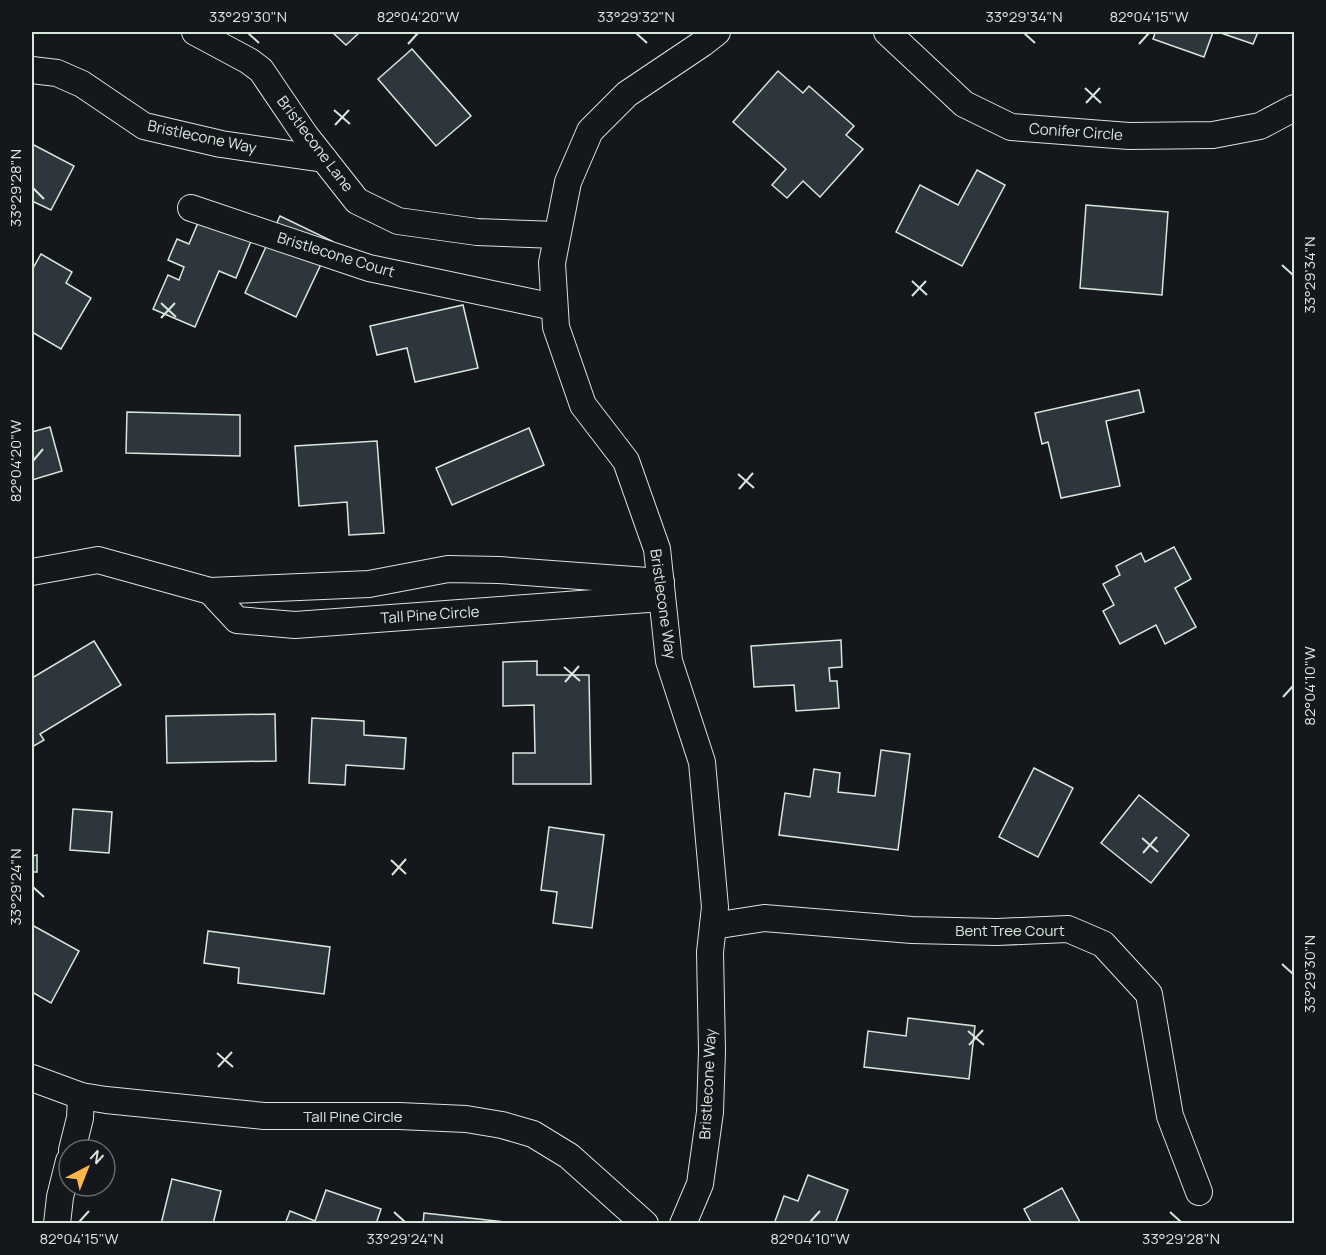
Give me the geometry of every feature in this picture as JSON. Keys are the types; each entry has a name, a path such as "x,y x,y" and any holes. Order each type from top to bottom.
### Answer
{"street":[{"name":"Bristlecone Lane","path":"195,32 249,61 261,70 304,135 357,201 398,221 477,232 557,235"},
{"name":"Bristlecone Way","path":"682,1224 686,1220 700,1184 710,1112 712,1051 710,952 715,907 702,762 669,661 657,549 626,461 583,405 556,327 552,262 568,182 590,131 627,94 717,32"},
{"name":"Conifer Circle","path":"887,32 964,104 1011,127 1129,136 1213,135 1260,126 1294,108"},
{"name":"Bristlecone Way","path":"32,70 57,73 82,84 144,126 221,144 324,159"},
{"name":"Bristlecone Court","path":"192,208 369,268 554,307"},
{"path":"32,572 98,560 210,591 369,584 448,569 500,570 661,590"},
{"name":"Tall Pine Circle","path":"210,591 237,620 295,625 661,590"},
{"name":"Bent Tree Court","path":"713,926 764,918 912,930 996,932 1068,929 1103,944 1149,994 1170,1116 1199,1192"},
{"name":"Tall Pine Circle","path":"32,1078 81,1096 264,1116 421,1117 466,1119 502,1125 533,1134 569,1156 645,1224"},
{"path":"75,1138 80,1118 81,1096"},
{"path":"57,1224 60,1198"}],"building":[{"path":"332,32 360,32 346,45"},
{"path":"1150,32 1213,32 1204,57 1153,39 1155,33"},
{"path":"1218,32 1258,32 1253,44"},
{"path":"412,49 471,116 436,146 378,79"},
{"path":"778,71 803,93 809,86 854,126 846,135 863,149 820,197 803,181 787,198 772,185 786,169 733,122"},
{"path":"32,144 74,166 51,210 32,201"},
{"path":"977,170 1005,185 962,266 896,232 920,185 958,205"},
{"path":"1086,205 1168,212 1162,295 1080,288"},
{"path":"203,211 258,224 236,278 219,271 195,327 153,309 168,275 179,280 184,267 168,260 177,239 189,244"},
{"path":"280,216 332,241 296,317 245,293"},
{"path":"41,254 72,272 66,283 91,298 61,349 32,332 32,270"},
{"path":"463,305 478,368 415,382 407,348 377,355 370,326"},
{"path":"1139,390 1144,412 1106,421 1120,486 1061,498 1048,442 1042,444 1035,413"},
{"path":"127,412 240,415 240,456 126,453"},
{"path":"50,427 62,471 32,480 32,432"},
{"path":"529,428 544,465 452,505 436,468"},
{"path":"377,441 384,533 349,535 347,502 299,506 295,446"},
{"path":"1174,547 1191,579 1175,588 1196,627 1165,644 1156,625 1120,644 1103,611 1114,605 1103,584 1120,575 1116,566 1141,553 1145,562"},
{"path":"841,640 842,667 829,668 830,681 837,681 839,708 796,711 794,685 754,687 751,646"},
{"path":"94,641 121,685 40,734 44,740 32,747 32,678"},
{"path":"537,661 537,675 589,675 591,784 513,784 513,753 535,753 534,705 503,706 503,662"},
{"path":"275,714 276,761 167,763 166,716"},
{"path":"312,718 364,721 364,735 406,738 404,769 346,765 345,785 309,783"},
{"path":"881,750 910,754 898,850 779,835 785,793 810,797 814,769 840,773 838,792 875,796"},
{"path":"1034,768 1073,788 1038,857 999,837"},
{"path":"1139,795 1189,835 1151,883 1101,843"},
{"path":"73,809 112,812 109,853 70,850"},
{"path":"549,827 604,835 592,928 553,923 557,892 541,890"},
{"path":"37,855 37,872 32,872 32,856"},
{"path":"32,925 79,951 51,1003 32,992"},
{"path":"208,931 330,947 324,994 238,983 239,968 204,963"},
{"path":"908,1018 975,1026 969,1079 864,1067 868,1031 906,1036"},
{"path":"808,1175 848,1190 835,1224 774,1224 784,1196 798,1201"},
{"path":"172,1179 221,1191 213,1224 161,1224"},
{"path":"1062,1188 1081,1224 1032,1224 1024,1209"},
{"path":"326,1190 381,1209 376,1224 285,1224 290,1211 315,1221"},
{"path":"424,1213 523,1224 423,1224"}]}
